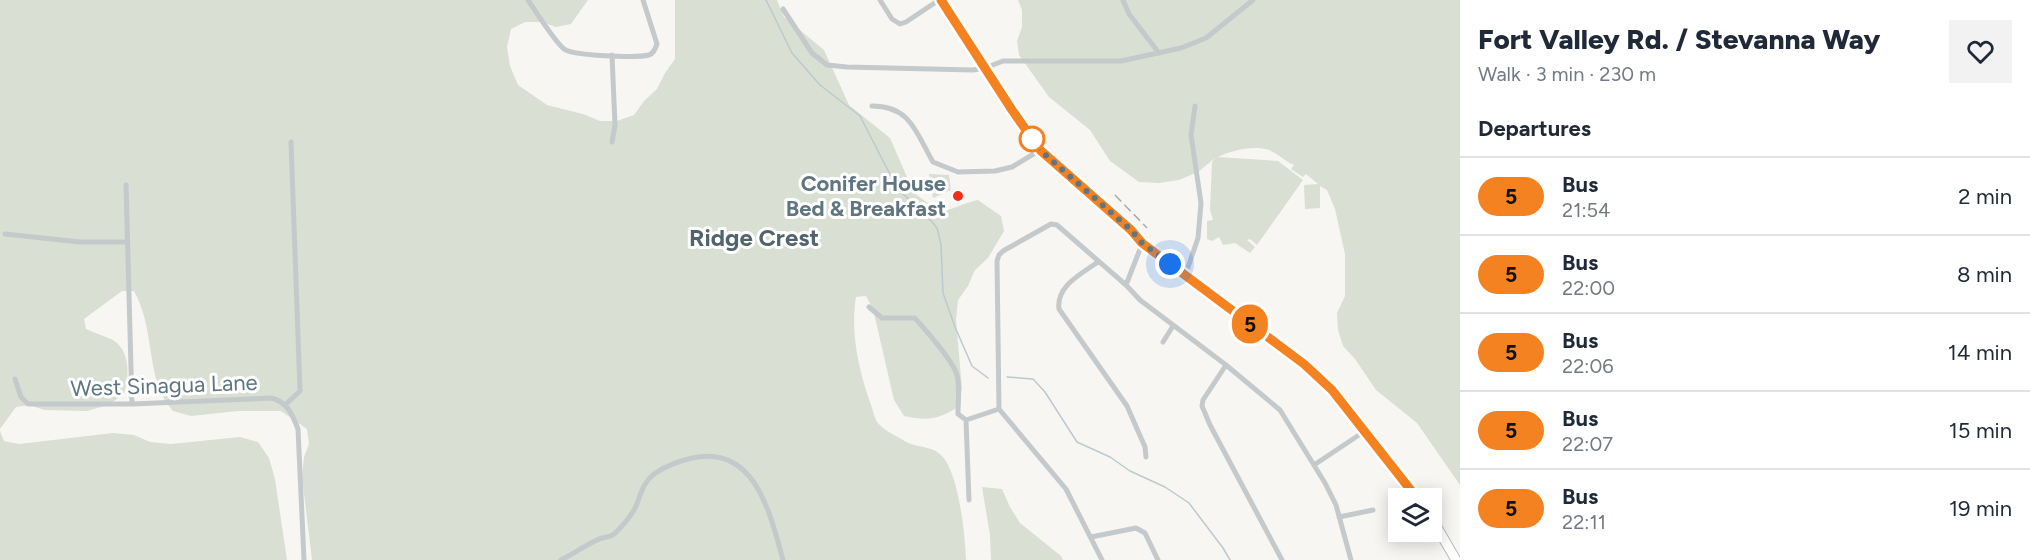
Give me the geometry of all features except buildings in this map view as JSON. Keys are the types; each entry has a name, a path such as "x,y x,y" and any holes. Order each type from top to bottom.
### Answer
{"main road":[{"path":"940,0 1040,150 1131,230 1142,243 1304,364 1323,381 1409,488"},
{"path":"1442,536 1456,560"}],"street":[{"path":"528,0 564,50 578,55 650,54 655,50 656,39 643,0"},
{"path":"880,0 892,19 900,24 940,0"},
{"path":"1123,0 1130,14 1159,53"},
{"path":"783,9 812,53 826,64 847,67 973,70 1003,61 1121,61 1181,48 1206,38 1253,0"},
{"path":"612,55 615,125 612,142"},
{"path":"872,106 887,106 908,118 933,162 958,172 995,171 1012,167 1040,150"},
{"path":"1185,276 1198,238 1201,203 1191,135 1195,106"},
{"path":"285,405 300,391 291,142"},
{"path":"126,185 132,404"},
{"path":"1102,560 1066,489 999,409 997,272 999,255 1045,225 1057,225 1140,300 1226,365 1280,410 1332,498 1351,560"},
{"path":"5,234 80,242 126,242"},
{"path":"1126,285 1142,243"},
{"path":"1098,262 1063,288 1058,300 1059,309 1127,406 1145,447 1146,457"},
{"path":"869,307 882,318 915,318 922,326 950,361 957,374 958,414 966,420"},
{"path":"1163,342 1173,326"},
{"path":"1226,365 1206,394 1202,406 1282,560"},
{"name":"West Sinagua Lane","path":"15,379 21,397 28,404 132,404 272,398 283,402 293,416 298,429 304,560"},
{"path":"966,420 999,409"},
{"path":"966,420 969,500"},
{"path":"1314,465 1359,435"},
{"path":"561,560 598,539 612,536 634,510 642,488 654,475 681,461 712,455 733,461 746,470 766,506 783,560"},
{"path":"1339,517 1373,510"},
{"path":"1091,537 1136,528 1145,533 1158,560"}],"shaded area":[{"path":"0,0 588,0 571,24 556,27 542,22 525,22 511,29 507,47 510,66 518,85 547,105 600,121 617,121 634,115 657,89 675,59 675,0 777,0 784,17 824,50 849,105 890,138 914,193 940,212 978,200 1001,216 1004,231 988,258 975,270 958,300 956,320 962,389 958,407 944,415 932,418 919,419 904,416 894,400 873,309 866,296 856,297 854,311 859,365 876,420 879,425 907,443 937,452 947,463 960,504 966,560 312,560 302,477 304,457 309,444 307,429 281,411 238,411 191,416 173,411 163,397 157,382 144,317 134,291 122,291 84,319 86,329 113,340 123,351 127,365 124,394 108,405 87,411 44,410 30,405 16,407 0,429"},
{"path":"1018,0 1460,0 1460,485 1417,423 1376,390 1355,359 1343,346 1338,330 1337,313 1345,296 1345,254 1335,209 1327,190 1320,186 1320,208 1305,209 1304,185 1318,184 1306,174 1303,177 1291,169 1294,165 1272,151 1257,148 1224,154 1218,157 1278,161 1303,180 1257,245 1250,239 1247,240 1255,247 1250,253 1235,243 1223,245 1219,237 1212,241 1207,239 1207,221 1213,220 1210,210 1212,162 1215,158 1198,172 1179,180 1159,183 1139,182 1110,161 1090,130 1049,97 1019,55 1017,41 1022,27 1022,10"},
{"path":"929,174 949,175 951,190 933,198"},
{"path":"0,431 4,441 19,444 113,433 134,435 150,442 171,444 240,437 258,442 269,458 275,479 287,560 0,560"},
{"path":"982,487 1002,489 1020,523 1063,560 991,560 990,535"}],"waterway":[{"path":"766,0 792,53 820,85 860,116 898,190 923,211 937,228 941,245 943,293 972,366 988,378"},
{"path":"1007,377 1033,379 1045,392 1077,442 1110,457 1130,471 1165,487 1189,503 1230,560"}],"railway":[{"path":"1115,195 1147,228"}],"bus line":[{"name":"5","path":"941,0 1040,150 1131,230 1142,243 1304,364 1323,381 1409,488"}],"place":[{"name":"Conifer House Bed & Breakfast","path":"958,196"}],"district":[{"name":"Ridge Crest","path":"754,238"}],"route":[{"path":"1032,139 1040,150 1131,230 1142,243 1170,264"}]}
